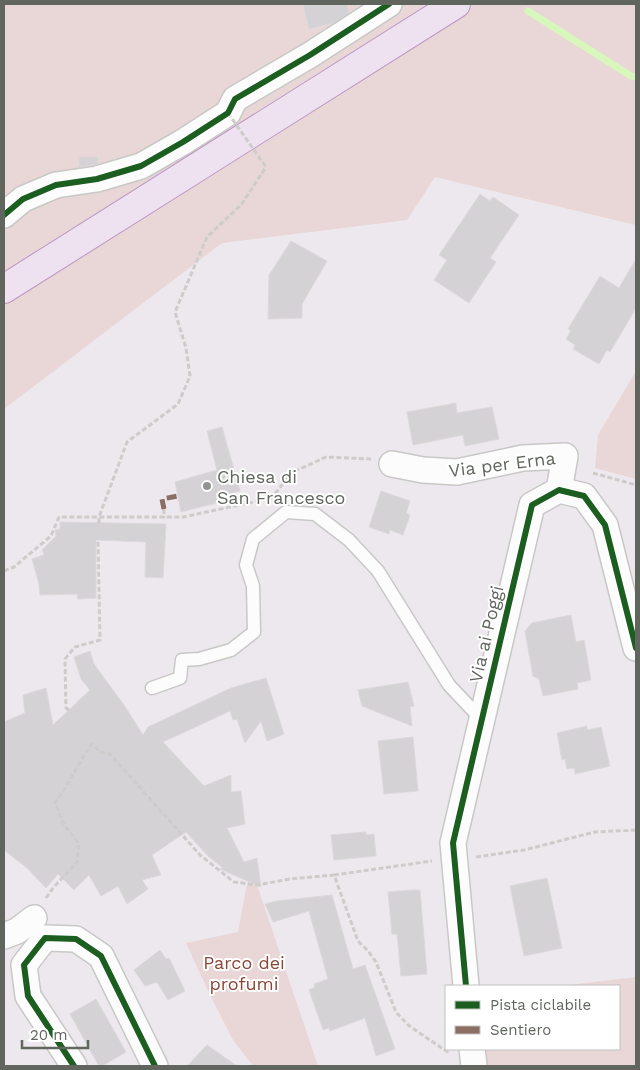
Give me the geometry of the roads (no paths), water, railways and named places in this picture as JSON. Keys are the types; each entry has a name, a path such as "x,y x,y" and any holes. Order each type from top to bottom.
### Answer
{"highway":[{"path":"4,289 456,4"}],"street":[{"path":"4,215 23,199 56,185 97,179 140,166 183,142 228,113 236,99 350,30 389,4"},
{"name":"Via per Erna","path":"392,464 423,470 458,472 523,458 565,456 559,490"},
{"path":"559,490 584,496 605,525 636,648"},
{"name":"Via ai Poggi","path":"466,985 452,843 532,505 559,490"},
{"path":"18,928 36,950"},
{"path":"74,1066 28,996 24,965 45,938 76,939 101,956 155,1066"}],"lane":[{"path":"152,688 180,678 182,660 199,659 230,650 254,632 253,586 246,565 253,539 286,512 315,514 349,540 378,571 449,685 481,719"}],"waterway":[{"path":"528,11 631,76 636,77"}],"place":[{"name":"Chiesa di San Francesco","path":"207,486"}],"park label":[{"name":"Parco dei profumi","path":"244,972"}]}
